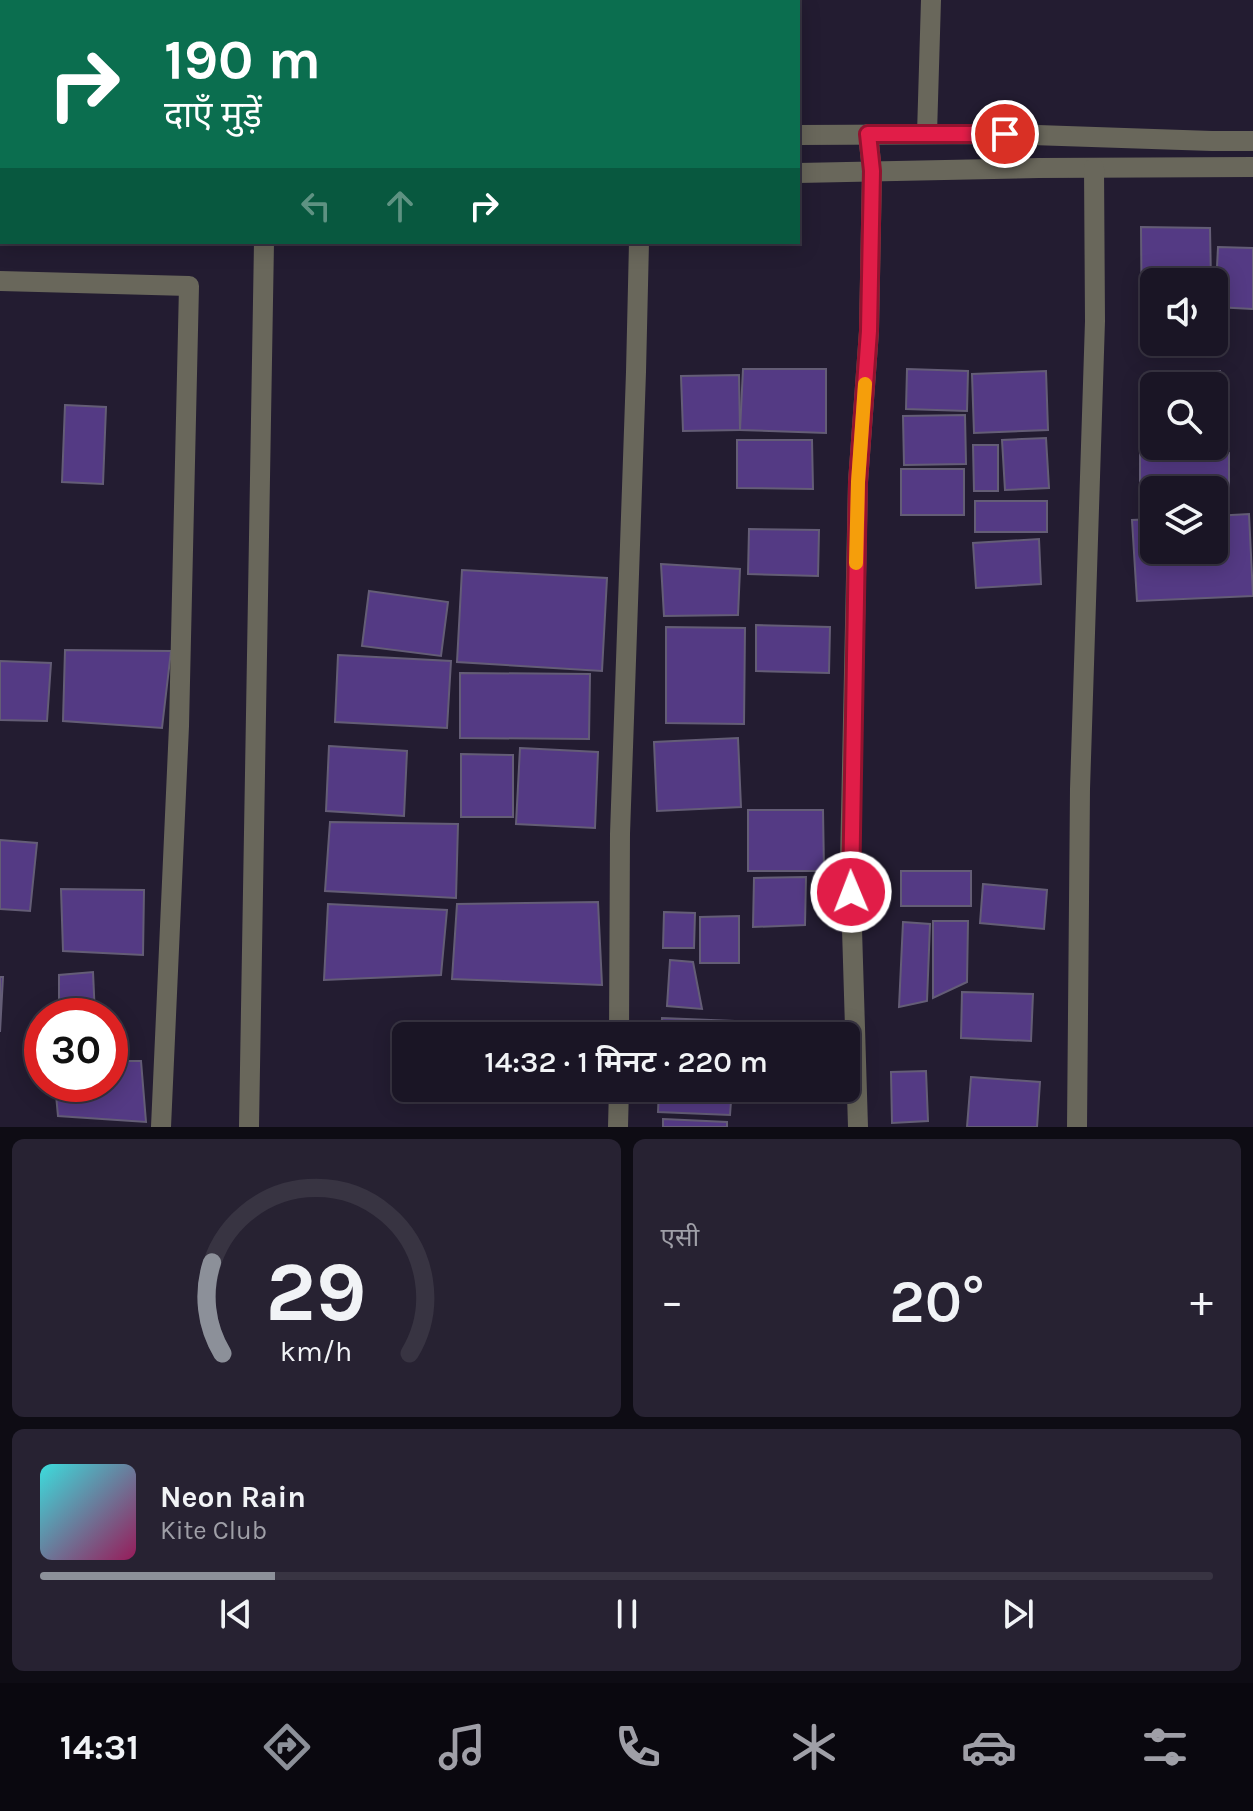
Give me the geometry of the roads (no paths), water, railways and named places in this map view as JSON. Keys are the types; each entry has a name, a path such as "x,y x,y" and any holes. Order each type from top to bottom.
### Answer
{"street":[{"path":"927,134 931,0"},
{"path":"858,1127 850,863 858,482 869,331 872,171 868,134"},
{"path":"800,135 1005,134 1253,141"},
{"path":"800,173 1253,167"},
{"path":"1077,1127 1080,789 1095,321 1094,168"},
{"path":"249,1127 264,244"},
{"path":"619,1022 620,834 639,244"},
{"path":"0,281 189,286 179,726 161,1127"},
{"path":"618,1127 619,1102"}]}
